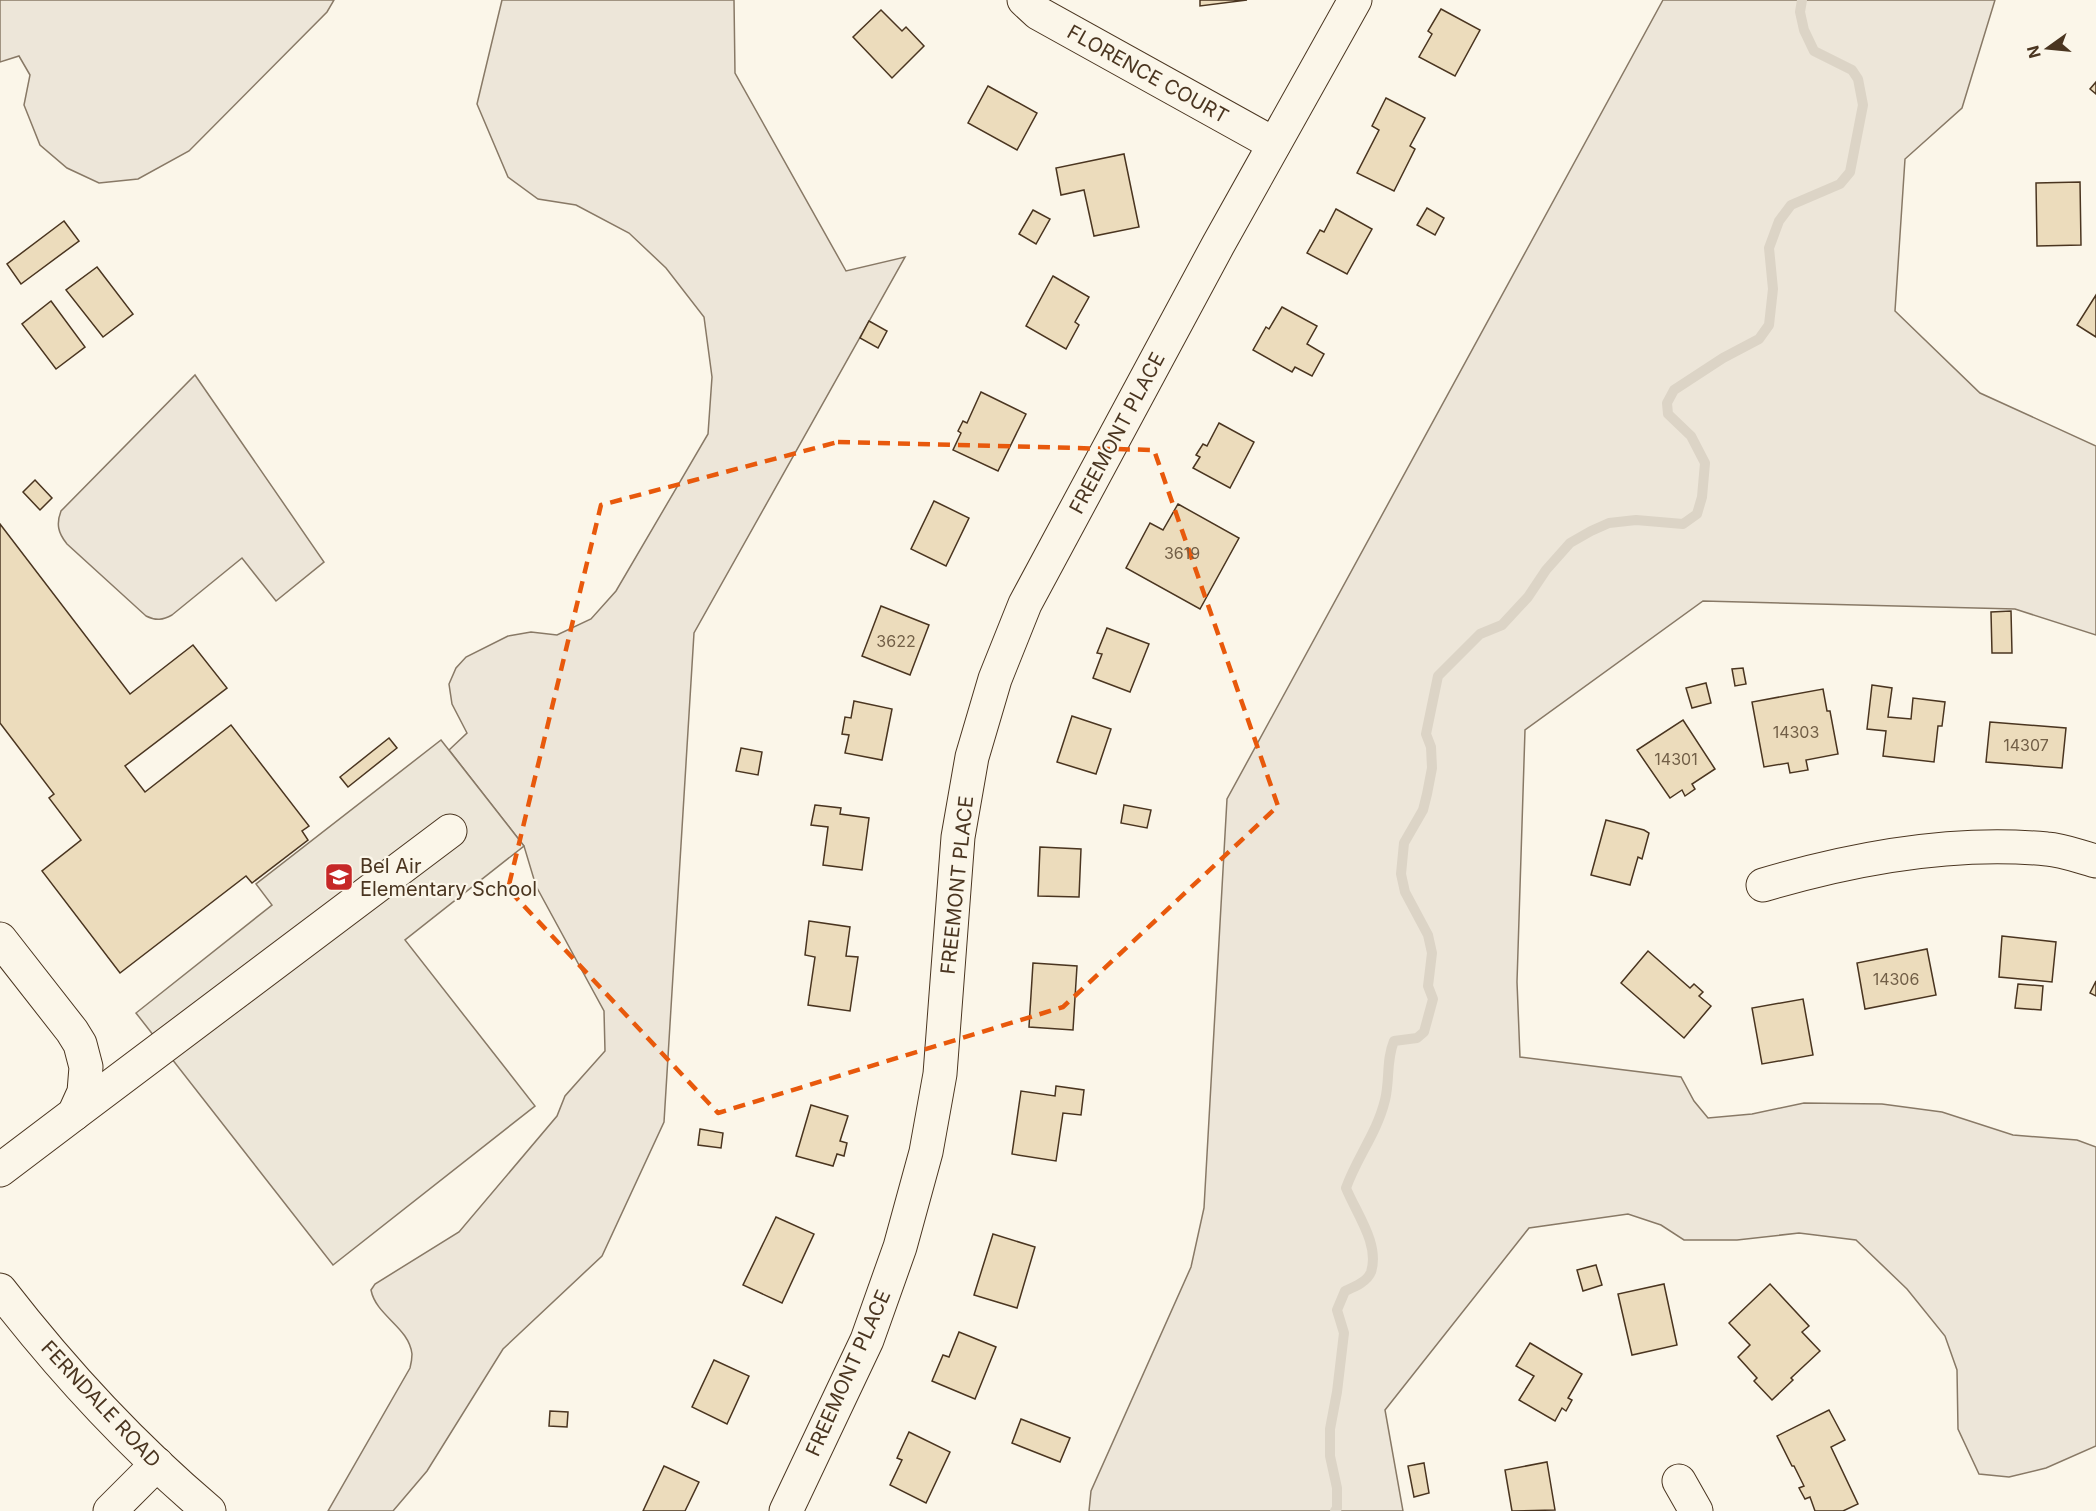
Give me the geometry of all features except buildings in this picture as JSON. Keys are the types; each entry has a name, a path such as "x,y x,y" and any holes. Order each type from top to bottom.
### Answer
{"street":[{"name":"FLORENCE COURT","path":"1024,0 1038,13 1274,144"},
{"name":"FREEMONT PLACE","path":"786,1511 867,1340 900,1247 926,1152 940,1074 958,837 972,757 995,679 1025,604 1354,0"},
{"path":"0,1170 450,831"},
{"path":"1763,885 1809,871 1888,855 1968,847 2049,849 2096,861"},
{"path":"0,939 80,1044 86,1067 84,1092 74,1114"},
{"name":"FERNDALE ROAD","path":"0,1290 85,1391 157,1464 209,1511"},
{"path":"110,1511 157,1464"},
{"path":"1679,1481 1696,1511"}],"highlighted area":[{"path":"838,442 1154,450 1278,806 1063,1007 718,1113 508,889 601,505"}],"shaded area":[{"path":"0,0 334,0 327,12 189,151 138,179 99,183 67,168 40,145 24,105 30,75 19,56 0,62"},
{"path":"502,0 734,0 735,73 846,271 905,257 694,633 664,1122 602,1256 503,1349 427,1471 393,1511 328,1511 411,1365 410,1345 405,1336 379,1307 371,1290 375,1284 459,1232 557,1116 565,1096 605,1051 604,1011 536,886 524,846 449,750 467,733 452,704 449,684 456,668 466,657 508,636 531,632 557,635 591,619 616,591 708,434 712,377 704,317 666,268 629,233 576,205 538,199 508,177 477,104"},
{"path":"1663,0 1995,0 1962,108 1905,159 1895,311 1980,393 2096,446 2096,635 2015,609 1703,601 1525,730 1517,982 1520,1057 1681,1077 1694,1101 1708,1118 1752,1114 1804,1103 1882,1104 1942,1112 2013,1135 2077,1140 2096,1147 2096,1446 2046,1468 2009,1477 1979,1474 1958,1429 1957,1370 1945,1336 1907,1289 1856,1240 1799,1233 1737,1240 1684,1240 1661,1225 1628,1214 1529,1228 1385,1410 1403,1511 1089,1511 1091,1491 1191,1267 1204,1208 1227,799"},
{"path":"195,375 324,562 276,601 242,558 172,615 156,619 146,616 67,544 58,524 61,511"},
{"path":"441,740 524,846 405,940 535,1106 333,1265 136,1013 272,905 256,884"}],"waterway":[{"path":"1335,1511 1337,1488 1330,1456 1330,1429 1344,1333 1337,1310 1345,1291 1367,1279 1373,1261 1366,1229 1346,1188 1381,1112 1394,1041 1417,1038 1424,1032 1433,999 1428,986 1432,953 1428,935 1405,892 1401,874 1404,843 1423,810 1432,768 1431,747 1426,734 1438,676 1480,634 1502,625 1528,597 1546,570 1570,543 1609,523 1636,520 1683,524 1697,514 1702,497 1705,463 1691,436 1668,414 1667,403 1674,390 1723,358 1759,339 1769,325 1773,289 1769,248 1779,221 1791,205 1840,184 1850,172 1863,105 1858,79 1852,70 1814,51 1804,30 1800,12 1802,0"}],"place":[{"name":"Bel Air Elementary School","path":"339,877"}]}
